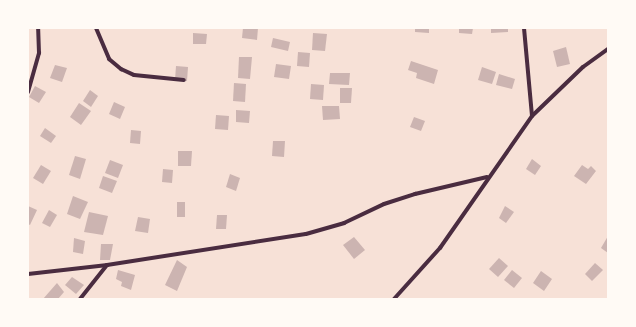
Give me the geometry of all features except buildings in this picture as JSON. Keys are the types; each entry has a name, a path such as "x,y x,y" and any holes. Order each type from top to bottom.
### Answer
{"street":[{"path":"28,92 39,53 38,28"},
{"path":"96,28 109,59 121,69 134,75 184,80"},
{"path":"524,28 532,116"},
{"path":"394,299 440,248 488,177 532,116 583,67 608,49"},
{"path":"28,274 107,265 306,234 344,222 384,204 415,194 488,177"},
{"path":"80,299 107,265"}]}
